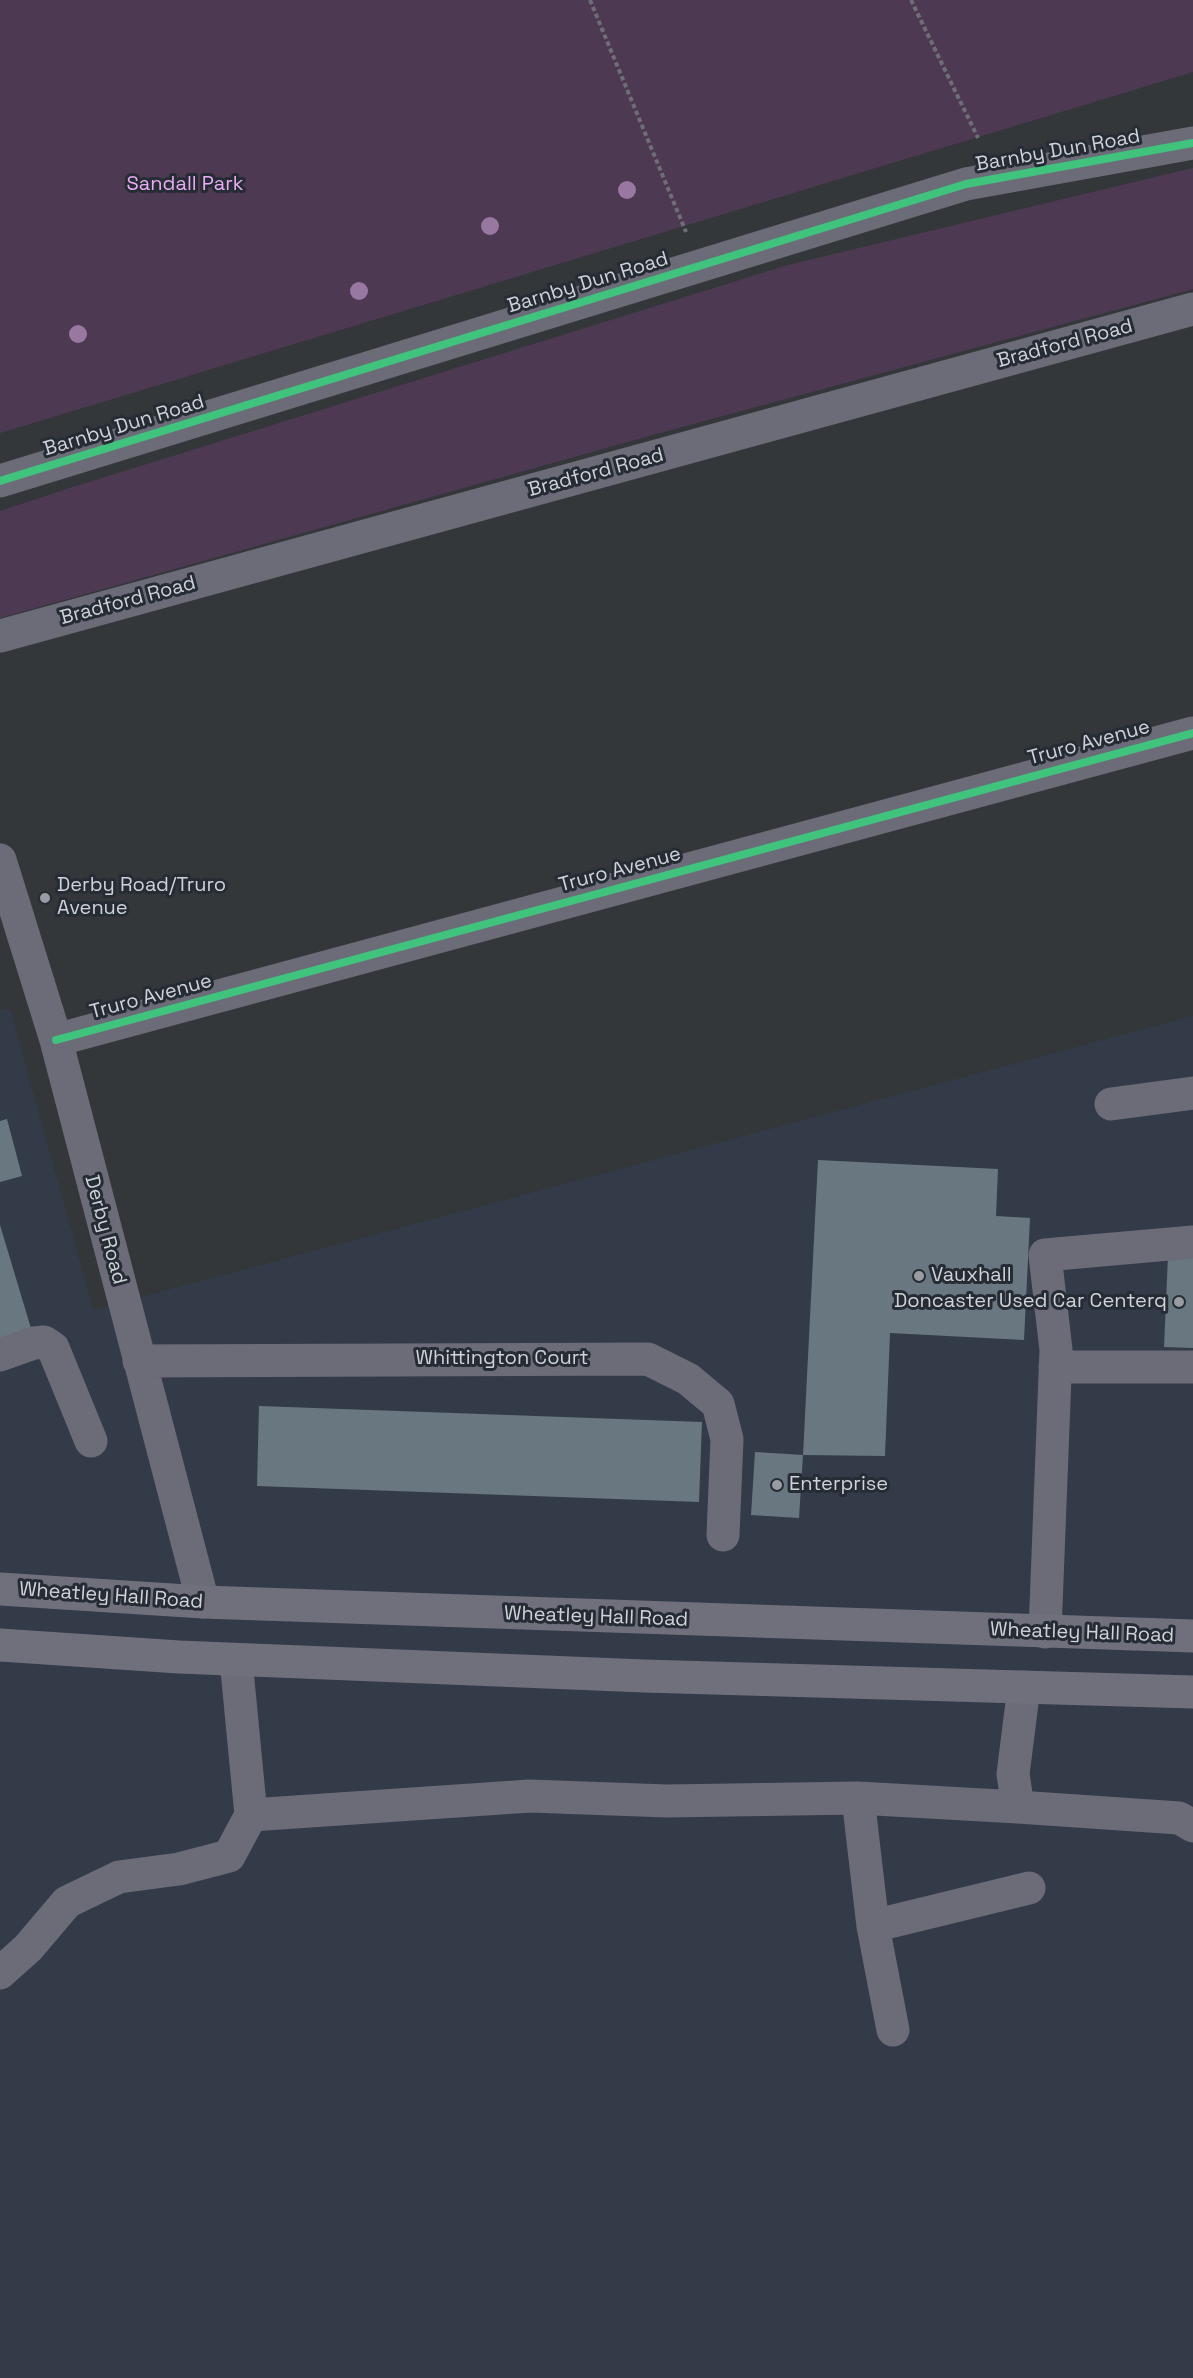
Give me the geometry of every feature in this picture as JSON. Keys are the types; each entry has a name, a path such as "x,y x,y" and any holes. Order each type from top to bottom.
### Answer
{"highway":[{"name":"Wheatley Hall Road","path":"0,1589 203,1602 1193,1636"},
{"path":"0,1645 236,1660 644,1676 1193,1692"}],"street":[{"name":"Barnby Dun Road","path":"0,481 966,184 1193,142"},
{"name":"Bradford Road","path":"0,636 1193,309"},
{"name":"Truro Avenue","path":"56,1040 1193,732"},
{"name":"Derby Road","path":"0,860 56,1040 203,1602"},
{"path":"1111,1104 1193,1093"},
{"path":"1045,1632 1056,1350 1045,1255 1193,1242"},
{"path":"0,1355 34,1342 44,1342 53,1348 91,1441"},
{"name":"Whittington Court","path":"139,1360 648,1359 688,1379 718,1404 727,1439 723,1535"},
{"path":"1055,1367 1193,1367"},
{"path":"0,1973 28,1948 67,1902 119,1877 179,1869 229,1856 251,1815 236,1660"},
{"path":"1018,1807 1013,1774 1024,1687"},
{"path":"251,1815 530,1796 667,1801 858,1798 1179,1818 1193,1826"},
{"path":"858,1798 873,1926 893,2030"},
{"path":"873,1926 1029,1888"}],"path":[{"path":"590,0 700,266"},
{"path":"911,0 978,138"}],"shaded area":[{"path":"10,1009 93,1310 1193,1016 1193,2378 0,2378 0,1010"}],"green space":[{"name":"Sandall Park","path":"0,0 1193,0 1193,72 0,433"},
{"path":"1193,168 1193,289 649,436 0,618 0,511 788,265"}],"building":[{"path":"7,1119 22,1176 0,1182 0,1121"},
{"name":"Vauxhall","path":"818,1160 998,1169 996,1216 1030,1218 1024,1340 890,1333 885,1456 803,1455"},
{"path":"0,1225 33,1335 0,1345"},
{"name":"Doncaster Used Car Centerq","path":"1168,1256 1193,1257 1193,1348 1164,1347"},
{"path":"259,1406 702,1422 699,1502 257,1486"},
{"name":"Enterprise","path":"755,1452 803,1455 799,1518 751,1515"}],"cycle path":[{"path":"0,481 966,184 1193,143"},
{"path":"56,1040 1193,733"}],"place":[{"name":"Derby Road/Truro Avenue","path":"45,898"},
{"name":"Vauxhall","path":"919,1276"},
{"name":"Doncaster Used Car Centerq","path":"1179,1302"},
{"name":"Enterprise","path":"777,1485"}]}
